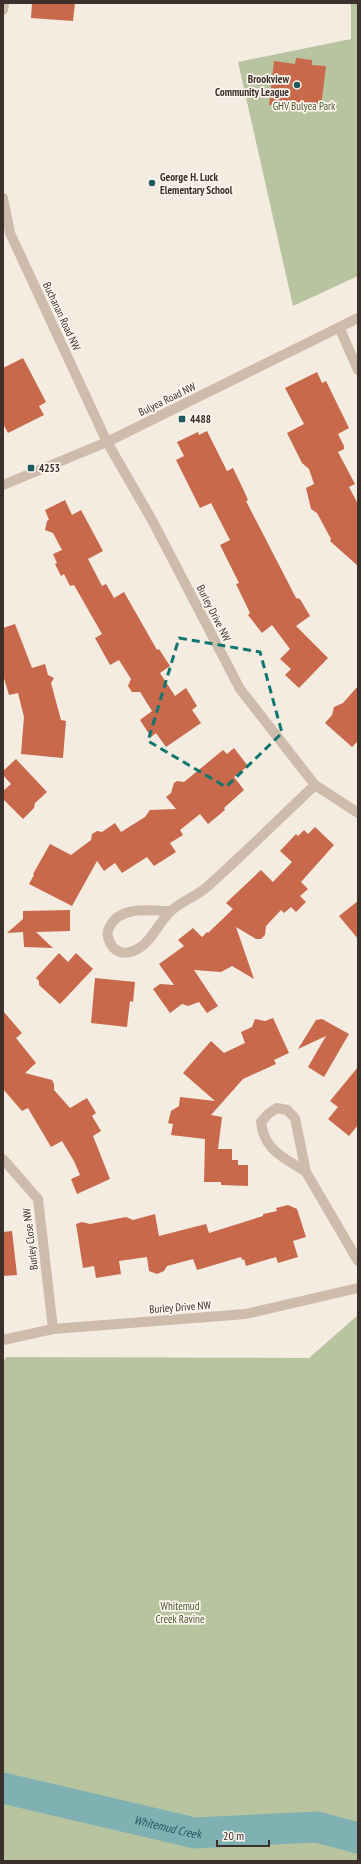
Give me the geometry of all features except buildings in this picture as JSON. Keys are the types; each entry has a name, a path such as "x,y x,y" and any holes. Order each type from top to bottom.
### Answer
{"street":[{"path":"3,10 4,3"},
{"name":"Buchanan Road NW","path":"3,198 10,233 107,442"},
{"name":"Bulyea Road NW","path":"3,485 107,442 358,318"},
{"path":"339,327 358,370"},
{"name":"Burley Drive NW","path":"107,442 152,520 240,689 315,785 358,813"},
{"path":"171,910 128,912 120,915 114,919 109,929 107,935 110,944 114,950 123,953 132,951 151,938 171,910 206,888 315,785"},
{"path":"306,1172 270,1148 262,1135 261,1122 268,1114 277,1108 287,1110 296,1118 306,1172 358,1261"},
{"name":"Burley Close NW","path":"3,1158 38,1199 53,1329"},
{"name":"Burley Drive NW","path":"3,1340 53,1329 246,1314 358,1288"}],"highlighted area":[{"path":"179,638 260,652 282,733 226,787 148,741"}],"green space":[{"name":"GHV Bulyea Park","path":"351,3 358,3 358,276 293,306 238,62 351,39"},
{"name":"Whitemud Creek Ravine","path":"358,1315 358,1861 3,1861 3,1363 6,1357 309,1358"}],"waterway":[{"name":"Whitemud Creek","path":"3,1788 195,1833 317,1827 358,1838"}],"place":[{"name":"Brookview Community League","path":"297,85"},
{"name":"George H. Luck Elementary School","path":"152,183"},
{"name":"4488","path":"182,419"},
{"name":"4253","path":"31,468"}]}
